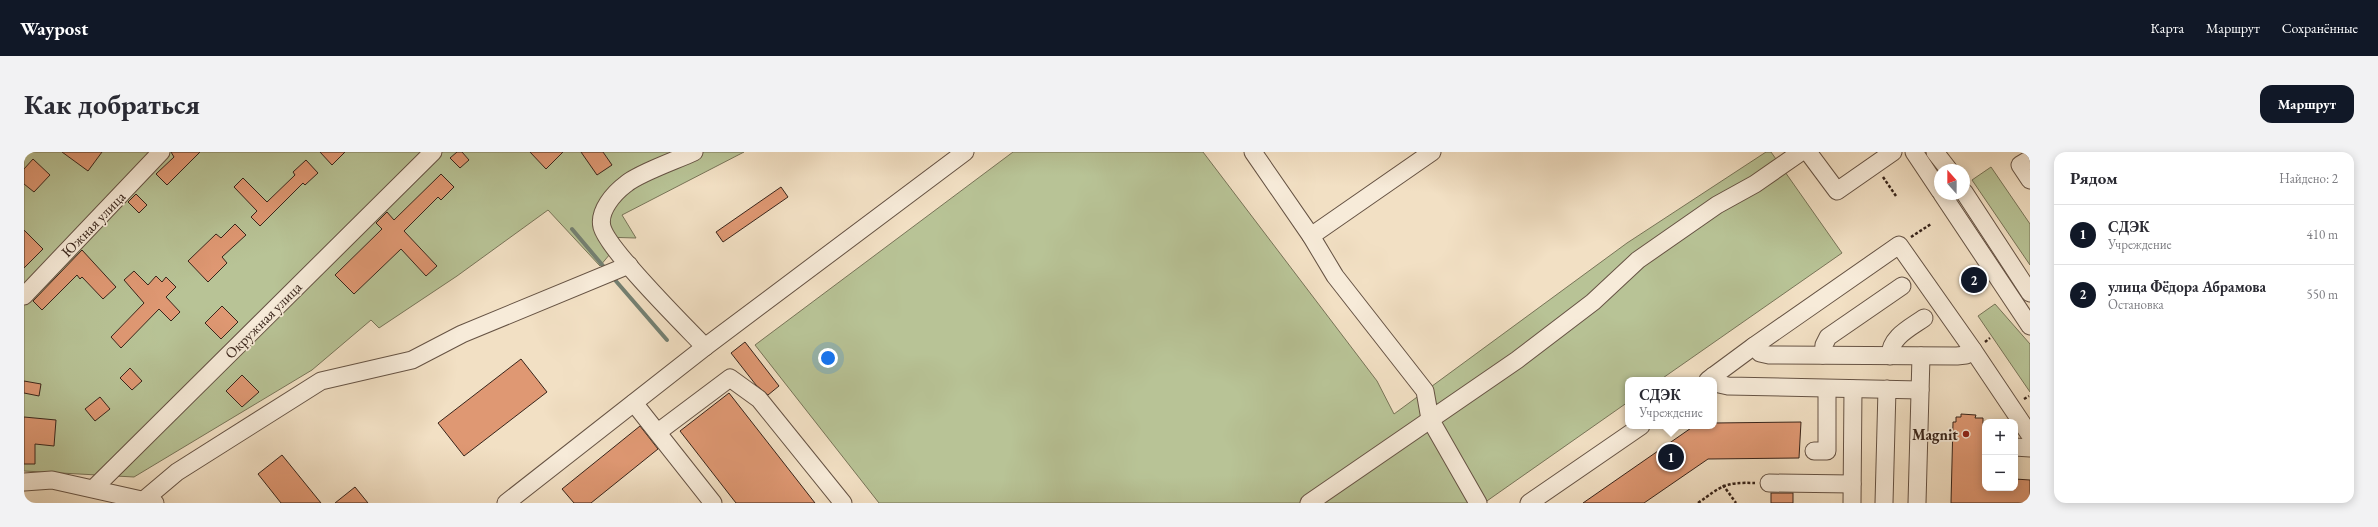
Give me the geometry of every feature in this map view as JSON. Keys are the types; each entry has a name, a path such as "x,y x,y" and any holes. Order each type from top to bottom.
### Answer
{"street":[{"name":"Южная улица","path":"24,296 161,152"},
{"name":"Окружная улица","path":"94,488 433,152"},
{"path":"694,152 627,183 614,194 602,218 602,227 607,238 630,265 705,347"},
{"path":"506,503 705,347 965,152"},
{"path":"1253,152 1311,236 1335,276 1425,391 1430,419 1478,503"},
{"path":"1311,236 1432,152"},
{"path":"1309,503 1517,360 1587,306 1638,260 1717,205 1755,184 1801,152"},
{"path":"1808,152 1837,191 1893,152"},
{"path":"1935,152 1944,164"},
{"path":"1919,154 1934,180"},
{"path":"2030,158 2020,166 2030,180"},
{"path":"1946,200 2030,326"},
{"path":"1969,200 2027,285"},
{"path":"1711,377 1899,245 1973,350 2010,415 2030,435"},
{"path":"24,482 52,480 150,501 177,472 321,380 412,360 462,334 630,265"},
{"path":"1823,355 1824,345 1828,337 1902,286"},
{"path":"1890,356 1890,347 1894,340 1924,318"},
{"path":"1754,346 1760,353 1823,355 1957,356 1966,355 1973,350"},
{"path":"1917,503 1922,356"},
{"path":"658,432 730,378 759,399 843,503"},
{"path":"1717,383 1728,386 1920,390"},
{"path":"1814,451 1827,451 1827,388"},
{"path":"1852,503 1853,389"},
{"path":"1884,503 1887,389"},
{"path":"634,403 713,503"},
{"path":"1529,503 1637,429"},
{"path":"2018,447 2030,448"},
{"path":"1769,483 1852,484"}],"path":[{"path":"1899,245 1931,224"},
{"path":"1698,503 1723,485 1731,482 1769,483"},
{"path":"1723,485 1736,503"}],"green space":[{"path":"24,152 744,152 622,215 636,238 602,237 610,254 600,266 548,210 457,276 379,328 371,320 312,370 134,477 24,471"},
{"path":"1013,152 1203,152 1377,381 1394,414 1627,243 1766,152 1771,152 1842,253 1664,377 1625,377 1625,404 1484,503 879,503 755,345"},
{"path":"1991,167 2030,224 2030,265 1972,180"},
{"path":"1995,304 2030,344 2030,392 1978,316"}],"building":[{"path":"62,152 102,152 88,171"},
{"path":"171,152 200,152 167,185 156,174 174,157"},
{"path":"320,152 345,152 332,165"},
{"path":"457,152 462,152 469,160 460,168 450,158"},
{"path":"530,152 563,152 546,169"},
{"path":"581,152 603,152 612,165 597,175"},
{"path":"33,159 50,175 34,192 24,184 24,169"},
{"path":"306,160 318,173 305,185 303,183 260,226 251,217 257,211 234,187 243,178 267,202 295,175 293,172"},
{"path":"441,174 454,187 441,200 438,197 404,231 437,266 426,276 401,249 354,294 335,275 382,229 376,223 387,212 394,220"},
{"path":"781,187 788,197 723,242 716,232"},
{"path":"136,194 147,205 139,213 128,202"},
{"path":"235,224 246,235 222,257 227,263 208,282 188,261 216,234 221,238"},
{"path":"24,230 43,249 24,268"},
{"path":"82,250 116,287 103,299 82,277 80,279 77,275 42,310 33,301"},
{"path":"134,271 148,285 156,276 162,282 166,277 176,287 166,297 180,312 171,321 159,309 121,348 111,337 144,303 124,280"},
{"path":"222,306 238,322 221,339 205,323"},
{"path":"745,342 779,386 768,395 756,385 731,353"},
{"path":"521,359 547,392 464,456 438,423"},
{"path":"130,368 142,381 132,390 120,378"},
{"path":"242,375 259,392 242,407 226,391"},
{"path":"24,381 41,384 39,396 24,393"},
{"path":"729,393 815,503 736,503 680,431"},
{"path":"100,397 110,409 95,421 85,409"},
{"path":"1961,414 1976,415 1975,418 1983,418 1982,491 2018,491 2018,479 2030,480 2030,503 1951,503 1953,422 1956,422 1956,417 1961,417"},
{"path":"24,417 56,420 54,446 35,444 35,464 24,464"},
{"path":"1801,422 1799,458 1708,459 1644,503 1583,503 1690,429 1717,429 1717,423"},
{"path":"640,426 658,449 591,503 574,503 562,489"},
{"path":"282,455 321,503 281,503 258,474"},
{"path":"355,487 368,503 335,503"},
{"path":"1771,493 1793,493 1793,503 1771,503"}],"waterway":[{"path":"572,229 604,267"},
{"path":"615,280 667,340"}],"place":[{"name":"улица Фёдора Абрамова","path":"1974,280"},
{"name":"Magnit","path":"1966,434"},
{"name":"СДЭК","path":"1671,457"}]}
